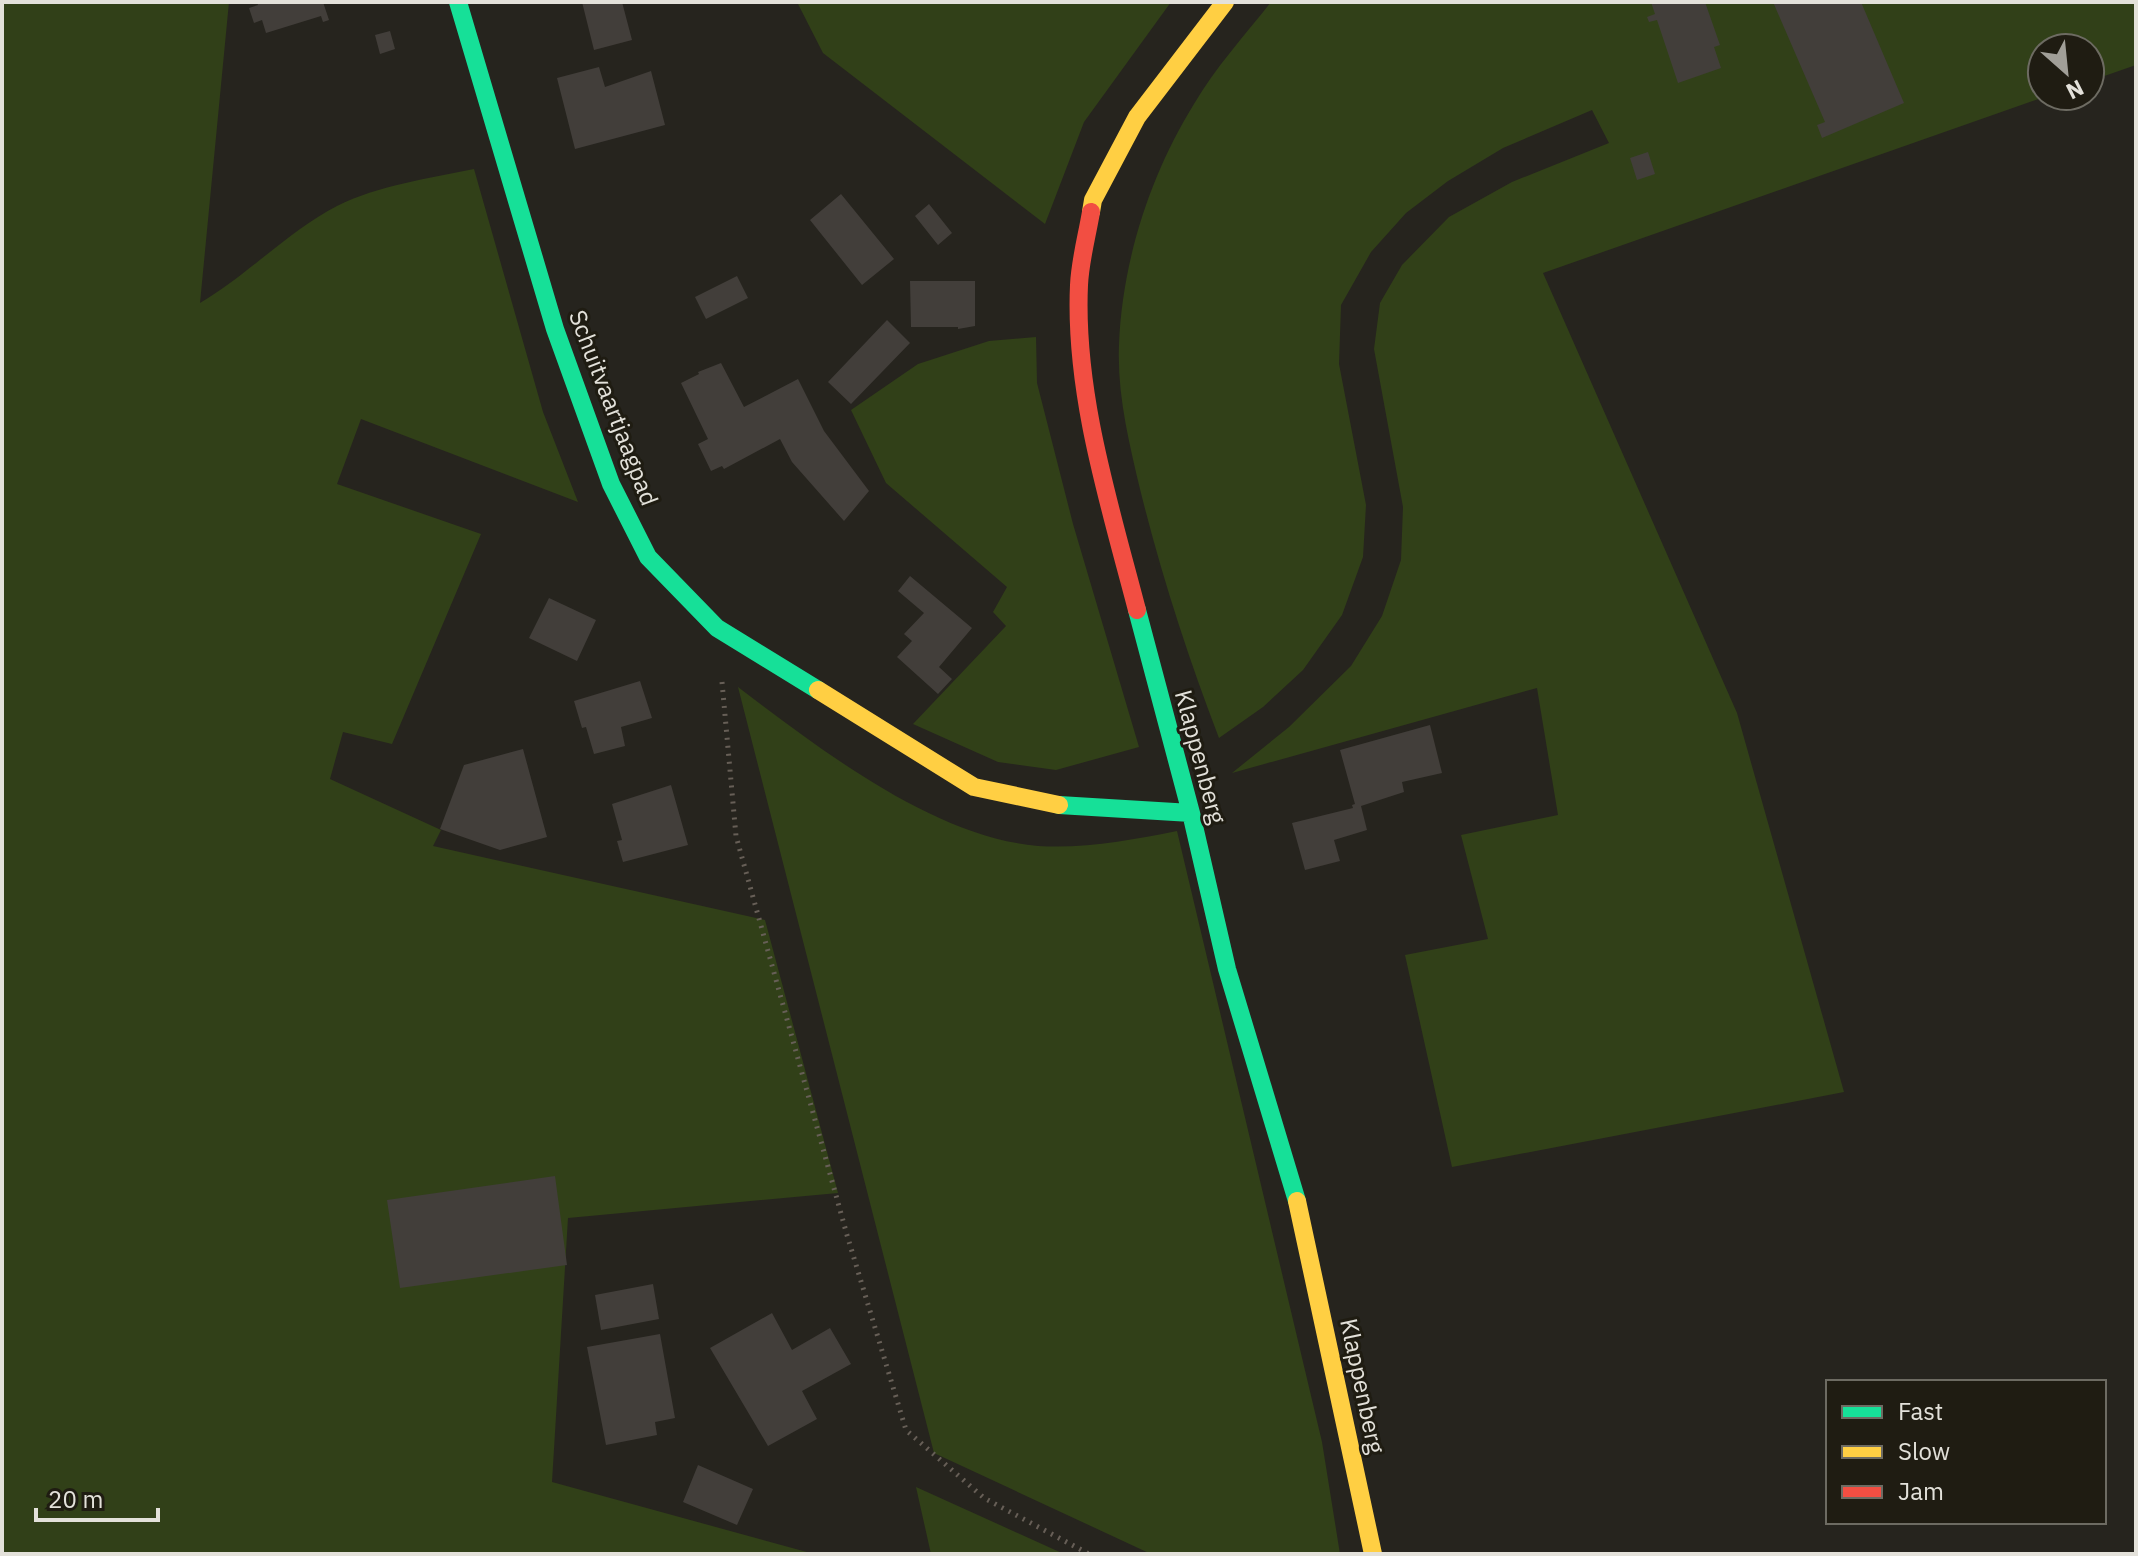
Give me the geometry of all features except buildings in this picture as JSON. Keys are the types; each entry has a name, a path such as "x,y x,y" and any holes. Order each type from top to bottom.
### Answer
{"street":[{"name":"Schuitvaartjaagpad","path":"458,2 555,329 611,484 648,557 717,628 974,787 1070,807 1191,813"},
{"name":"Klappenberg","path":"1225,2 1137,117 1093,200 1079,283 1080,351 1102,478 1191,813 1227,969 1301,1215 1373,1554"}],"path":[{"path":"717,628 736,836 847,1235 906,1430 984,1498 1089,1554"}],"green space":[{"path":"2,2 229,2 200,303 235,280 301,228 337,206 386,188 474,169 543,412 578,502 361,419 337,484 481,534 392,744 343,732 330,779 441,830 433,846 765,920 838,1193 568,1218 552,1482 814,1554 2,1554"},
{"path":"797,2 1171,2 1084,122 1045,224 823,53"},
{"path":"1271,2 2136,2 2136,65 2106,75 2106,32 2026,32 2026,103 1543,273 1737,713 1844,1092 1452,1167 1405,955 1488,939 1461,835 1558,815 1537,688 1232,773 1289,727 1351,666 1382,616 1401,560 1403,507 1374,349 1380,303 1402,265 1449,217 1512,182 1609,143 1592,110 1503,148 1448,181 1406,213 1371,252 1341,305 1339,364 1366,505 1363,557 1342,615 1303,670 1263,707 1219,738 1176,615 1140,489 1122,400 1119,345 1126,282 1141,220 1178,131 1221,65"},
{"path":"1036,337 1037,383 1073,524 1139,747 1056,770 998,762 913,724 1006,626 993,612 1007,587 886,483 851,410 918,364 989,341"},
{"path":"738,687 841,762 919,808 958,826 998,839 1055,847 1108,843 1177,831 1322,1442 1340,1554 1151,1554 934,1453"},
{"path":"916,1487 1064,1554 931,1554"}],"traffic: fast":[{"path":"458,2 555,329 611,484 648,557 717,628 818,690"},
{"path":"1137,610 1191,813 1227,969 1297,1201"},
{"path":"1059,805 1191,813"}],"traffic: slow":[{"path":"1091,212 1093,200 1137,117 1225,2"},
{"path":"818,690 974,787 1059,805"},
{"path":"1297,1201 1373,1554"}],"traffic: jam":[{"path":"1091,212 1079,285 1082,367 1105,490 1137,610"}]}
